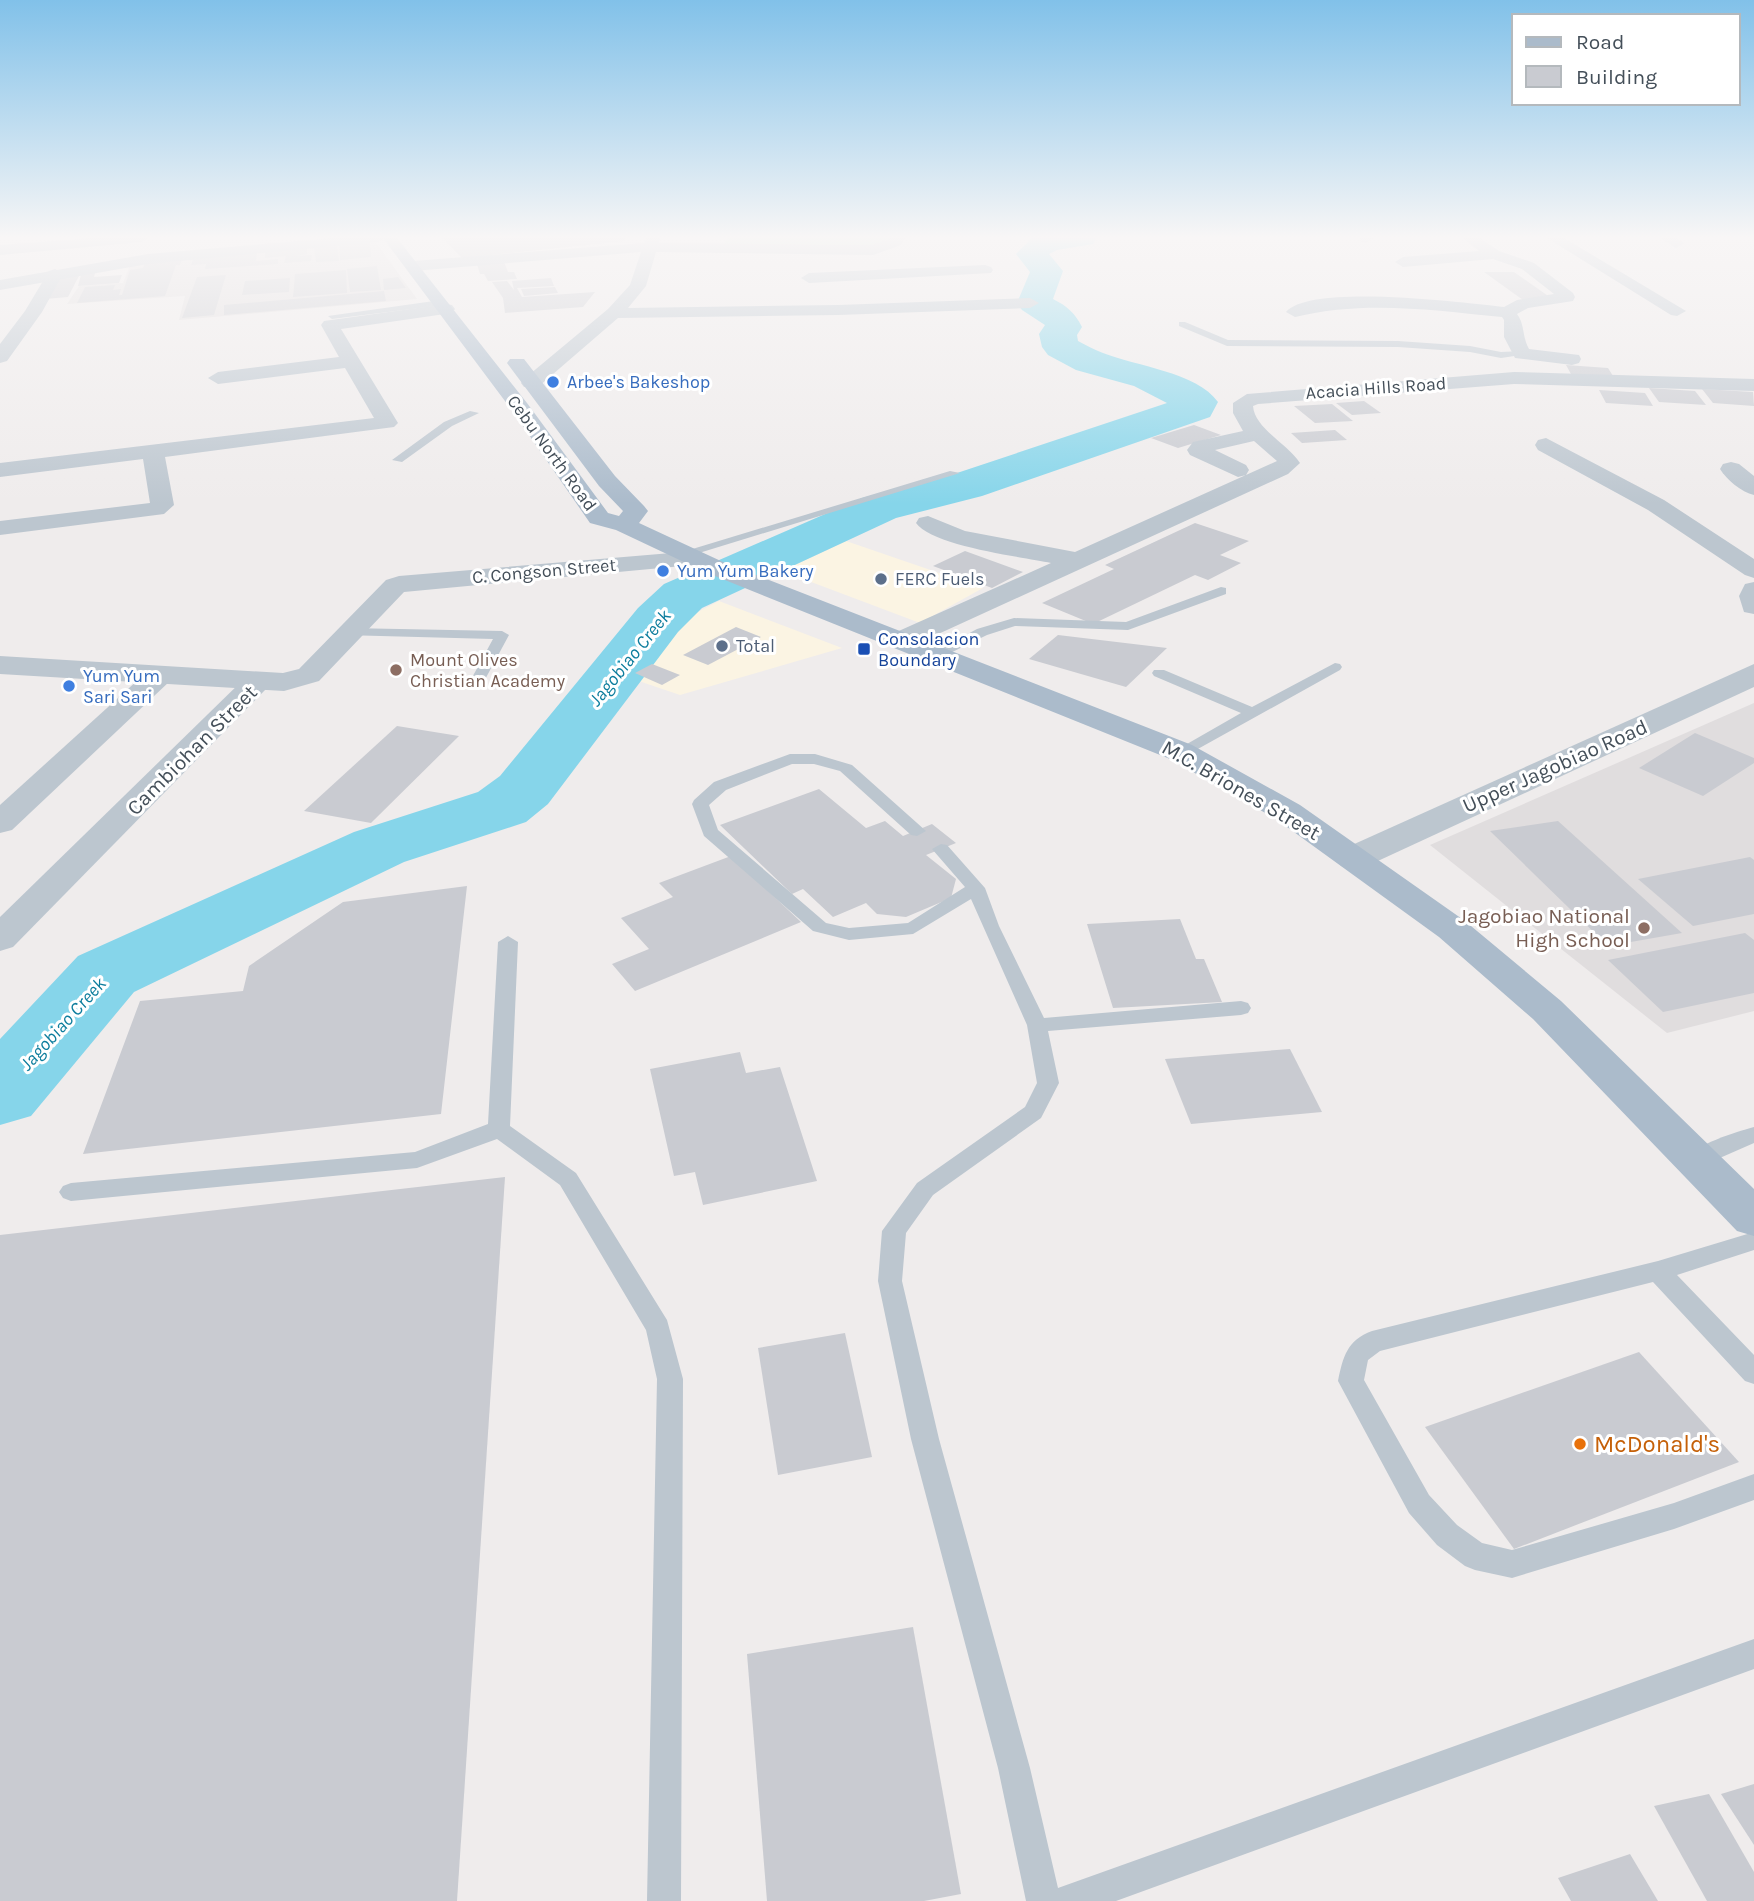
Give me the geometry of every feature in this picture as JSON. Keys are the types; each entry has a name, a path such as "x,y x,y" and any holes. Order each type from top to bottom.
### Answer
{"main road":[{"name":"Cebu North Road","path":"459,327 599,519 625,525 636,511 607,481 504,346"},
{"name":"M.C. Briones Street","path":"625,525 709,565 1181,752 1288,812 1452,929 1547,1010 1754,1218"}],"street":[{"path":"0,357 22,327"},
{"path":"0,470 387,423 330,327"},
{"path":"531,383 598,327"},
{"path":"1513,327 1513,337 1522,354 1754,369"},
{"path":"218,378 349,362"},
{"name":"Acacia Hills Road","path":"1256,434 1242,411 1243,404 1254,398 1514,378 1754,385"},
{"path":"902,640 1289,463 1285,454 1256,434 1198,450 1238,470"},
{"path":"1546,444 1656,505 1754,570"},
{"path":"0,528 156,509 162,505 153,453"},
{"path":"1731,469 1754,488"},
{"path":"928,523 958,537 1079,561"},
{"name":"C. Congson Street","path":"395,586 408,582 709,565"},
{"name":"Cambiohan Street","path":"0,939 257,682 284,682 309,675 395,586"},
{"path":"1754,590 1754,606"},
{"path":"0,665 257,682"},
{"name":"Upper Jagobiao Road","path":"1354,858 1747,679 1754,673"},
{"path":"0,822 160,675"}],"lane":[{"path":"1188,327 1227,343 1398,344 1470,349 1501,355 1522,354"},
{"path":"398,460 448,424 474,413"},
{"path":"709,565 954,473"},
{"path":"937,654 982,632 1014,622 1128,626 1221,591"},
{"path":"348,632 502,635 475,685"},
{"path":"1181,752 1335,667"},
{"path":"1159,673 1254,713"},
{"path":"917,831 846,768 815,759 790,759 720,786 700,804 710,832 820,927 849,934 914,928 976,888"},
{"path":"941,849 976,888 990,926 1037,1025 1048,1083 1033,1112 994,1143 925,1189 894,1231 890,1282 925,1439 1014,1768 1043,1901"},
{"path":"499,1129 508,942"},
{"path":"1037,1025 1241,1008"},
{"path":"71,1192 418,1160 499,1129"},
{"path":"499,1129 568,1179 658,1328 670,1379 664,1901"},
{"path":"1697,1160 1732,1142 1754,1135"},
{"path":"1754,1241 1658,1271 1372,1342 1356,1356 1351,1381 1419,1504 1447,1535 1475,1556 1511,1564 1674,1516 1754,1487"},
{"path":"1658,1271 1754,1373"},
{"path":"1068,1901 1754,1654"}],"shaded area":[{"name":"FERC Fuels","path":"846,541 983,588 920,623 782,571"},
{"path":"719,601 842,648 680,695 621,675 688,617"},
{"name":"Jagobiao National High School","path":"1754,703 1754,1011 1667,1033 1430,845"}],"building":[{"path":"1566,365 1608,368 1613,376 1571,374"},
{"path":"1649,388 1695,391 1706,405 1659,402"},
{"path":"1702,389 1753,392 1754,406 1713,403"},
{"path":"1599,390 1645,393 1653,406 1606,403"},
{"path":"1364,401 1381,413 1352,415 1336,403"},
{"path":"1332,404 1353,421 1315,423 1294,406"},
{"path":"1194,425 1221,435 1178,448 1151,438"},
{"path":"1335,430 1347,440 1302,443 1291,433"},
{"path":"1195,523 1249,541 1220,555 1241,563 1208,580 1195,575 1093,624 1042,603 1114,569 1105,565"},
{"path":"965,551 1023,572 992,588 933,566"},
{"name":"Total","path":"736,627 761,637 708,665 683,655"},
{"path":"1058,635 1167,648 1126,687 1029,659"},
{"path":"652,664 680,675 662,685 635,673"},
{"path":"397,726 459,736 371,823 304,811"},
{"path":"1695,733 1754,758 1754,763 1703,796 1639,768"},
{"path":"819,789 866,828 885,821 903,836 932,824 956,843 926,855 956,879 951,898 906,917 877,914 866,903 833,917 803,889 792,894 720,825"},
{"path":"1558,821 1682,933 1608,946 1490,831"},
{"path":"731,856 801,922 635,991 612,964 649,949 621,918 673,897 659,883"},
{"path":"1750,857 1754,860 1754,914 1693,926 1638,879"},
{"path":"467,886 441,1114 83,1154 140,1001 243,991 249,966 343,902"},
{"path":"1180,919 1196,959 1204,959 1222,1002 1113,1008 1087,924"},
{"path":"1745,933 1754,940 1754,993 1663,1012 1608,960"},
{"path":"1290,1049 1322,1112 1191,1124 1165,1059"},
{"path":"740,1052 746,1073 780,1067 817,1181 703,1205 695,1172 674,1176 650,1069"},
{"path":"505,1177 457,1901 0,1901 0,1235"},
{"path":"845,1333 872,1457 778,1475 758,1348"},
{"name":"McDonald's","path":"1639,1352 1739,1462 1514,1549 1425,1427"},
{"path":"913,1627 961,1894 924,1901 767,1901 747,1654"},
{"path":"1754,1784 1754,1845 1721,1794"},
{"path":"1709,1794 1754,1872 1754,1901 1707,1901 1654,1806"},
{"path":"1630,1854 1658,1901 1571,1901 1558,1878"}],"waterway":[{"name":"Jagobiao Creek","path":"0,1094 106,974 379,847 502,807 524,790 658,620 683,596 879,508 965,486 1195,408 1197,402 1148,378 1090,362 1061,347 1058,334 1064,327"}],"place":[{"name":"Arbee's Bakeshop","path":"553,382"},
{"name":"Yum Yum Bakery","path":"663,571"},
{"name":"FERC Fuels","path":"881,579"},
{"name":"Total","path":"722,646"},
{"name":"Consolacion Boundary","path":"864,649"},
{"name":"Mount Olives Christian Academy","path":"396,670"},
{"name":"Yum Yum Sari Sari","path":"69,686"},
{"name":"Jagobiao National High School","path":"1644,928"},
{"name":"McDonald's","path":"1580,1444"}]}
